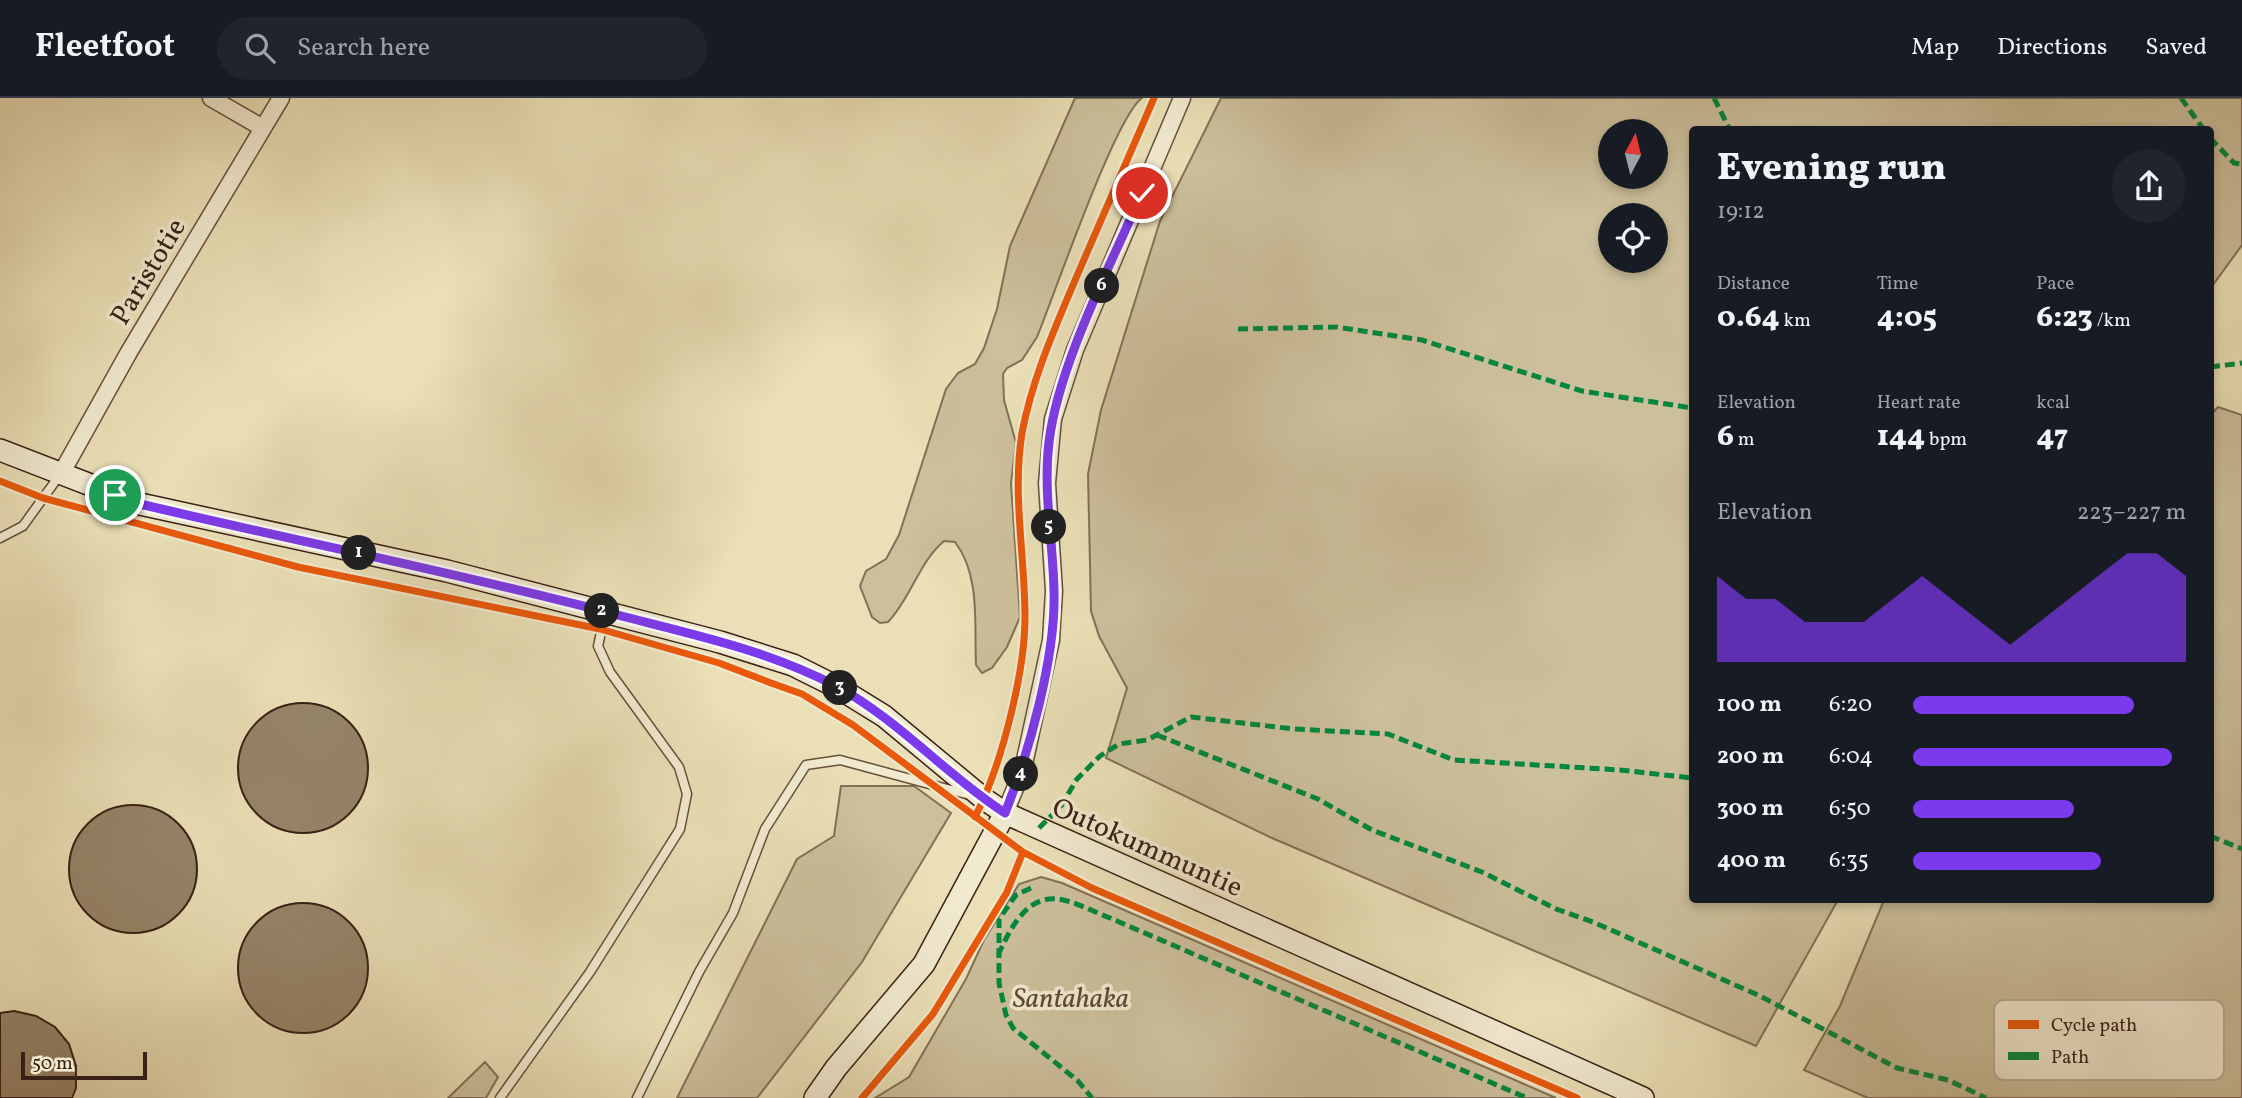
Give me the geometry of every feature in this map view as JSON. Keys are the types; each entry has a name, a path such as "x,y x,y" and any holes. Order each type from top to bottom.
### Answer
{"street":[{"path":"211,98 263,128"},
{"name":"Paristotie","path":"61,474 129,352 281,98"},
{"path":"815,1098 836,1068 924,964 1005,813 1023,769 1051,640 1054,591 1047,483 1053,419 1075,350 1182,98"},
{"name":"Outokummuntie","path":"0,450 140,504 447,571 777,660 826,681 884,716 984,799 1005,813 1643,1098"}],"lane":[{"path":"0,537 23,526 61,474"},
{"path":"499,1098 590,972 680,830 687,794 680,767 610,673 598,646 605,612"},
{"path":"637,1098 699,972 733,913 765,829 806,765 840,760 928,781 984,799"}],"green space":[{"path":"1075,98 1142,98 1130,112 1101,171 1037,337 1022,360 1007,368 1003,374 1004,400 1016,443 1011,483 1020,617 1007,647 992,668 982,673 976,665 973,585 963,555 955,542 944,541 935,550 888,622 880,623 872,617 860,586 866,571 886,559 899,535 946,389 958,373 975,364 984,348 997,309 1010,246"},
{"path":"1221,98 2242,98 2242,245 2214,284 2214,126 1689,126 1689,903 1836,903 1756,1046 1272,838 1106,758 1127,688 1099,636 1091,611 1088,474 1101,410 1160,221"},
{"path":"2218,407 2242,415 2242,1098 1868,1098 1804,1070 1840,1006 1883,903 2214,903 2214,412"},
{"path":"841,786 914,786 951,813 862,962 757,1098 677,1098 797,859 834,836"},
{"name":"Santahaka","path":"1041,877 1062,883 1556,1098 875,1098 909,1077 966,979 984,940 1019,884"},
{"path":"485,1062 498,1077 486,1098 448,1098"}],"building":[{"path":"303,703 328,708 349,722 363,743 368,768 363,793 349,814 328,828 303,833 278,828 257,814 243,793 238,768 243,743 257,722 278,708"},
{"path":"133,805 157,810 178,824 192,845 197,869 192,893 178,914 157,928 133,933 109,928 88,914 74,893 69,869 74,845 88,824 109,810"},
{"path":"303,903 328,908 349,922 363,943 368,968 363,993 349,1014 328,1028 303,1033 278,1028 257,1014 243,993 238,968 243,943 257,922 278,908"},
{"path":"14,1011 36,1016 55,1027 69,1044 76,1066 76,1088 72,1098 0,1098 0,1013"}],"marked path":[{"path":"1714,98 1728,126"},
{"path":"2181,98 2201,126"},
{"path":"2214,142 2234,163 2242,164"},
{"path":"1238,329 1337,327 1422,340 1582,391 1689,408"},
{"path":"2214,366 2242,363"},
{"path":"1039,828 1061,806 1077,779 1100,756 1119,744 1147,740 1191,717 1294,729 1388,734 1454,760 1620,770 1689,778"},
{"path":"1157,735 1318,799 1372,830 1482,872 1556,909 1593,922 1760,996 1897,1068 1948,1080 1986,1098"},
{"path":"2214,838 2242,849"},
{"path":"1031,888 1016,895 999,919 999,983 1006,1015 1013,1028 1078,1081 1092,1098"},
{"path":"998,955 1013,926 1027,909 1046,899 1064,900 1527,1098"}],"cycle path":[{"path":"975,817 1002,747 1021,665 1025,617 1018,479 1026,413 1052,335 1154,98"},
{"path":"0,481 43,498 298,567 600,629 719,663 802,694 853,725 1023,852 1092,888 1577,1098"},
{"path":"862,1098 933,1014 1007,892 1023,852"}],"route":[{"path":"115,495 140,504 303,542 447,571 720,642 793,665 837,687 884,716 984,799 1005,813 1023,769 1051,640 1054,591 1047,483 1053,419 1075,350 1142,193"}]}
